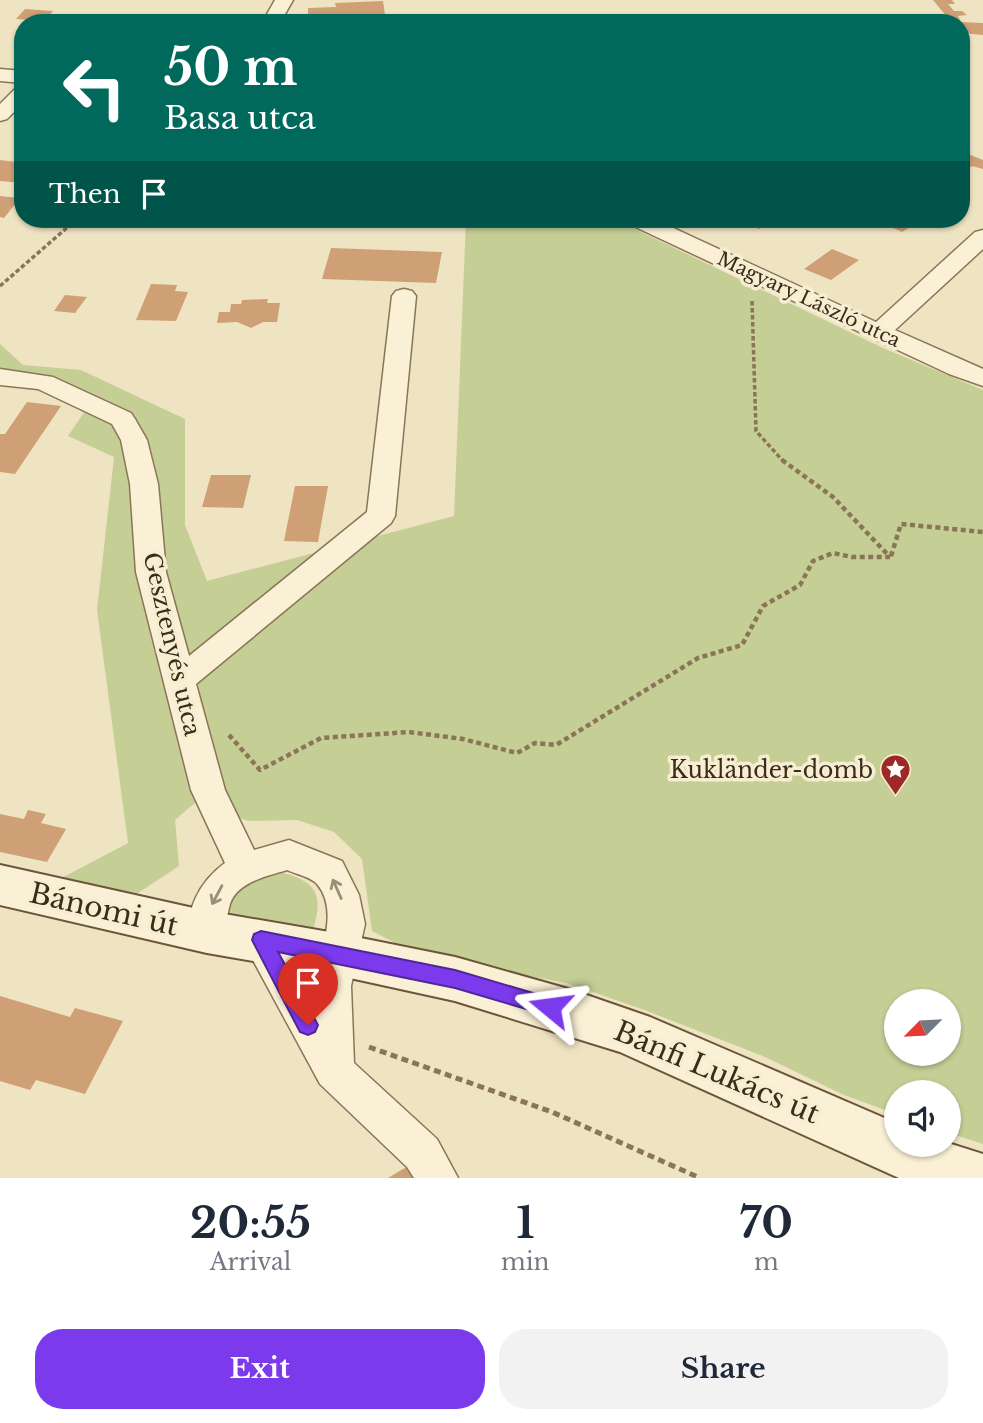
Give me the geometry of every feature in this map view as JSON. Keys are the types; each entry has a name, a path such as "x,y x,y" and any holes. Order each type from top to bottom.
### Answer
{"main road":[{"name":"Bánomi út","path":"0,885 207,932"},
{"name":"Bánfi Lukács út","path":"207,932 341,955 455,979 632,1033 926,1163 975,1178"}],"street":[{"path":"0,116 14,101"},
{"name":"Magyary László utca","path":"657,228 983,378"},
{"path":"879,332 983,237"},
{"path":"183,693 381,516 404,296"},
{"name":"Gesztenyés utca","path":"0,377 44,383 122,419 134,440 144,484 151,572 208,790 245,868"},
{"path":"207,932 213,900 223,884 245,868 289,855 330,872 341,895 347,924 332,986 347,1057"},
{"path":"261,940 422,1153 437,1178"}],"path":[{"path":"0,286 68,228"},
{"path":"752,272 755,431 786,464 833,497 891,557"},
{"path":"891,557 901,524 983,532"},
{"path":"183,693 225,729 260,770 321,738 409,732 463,739 517,753 536,743 556,745 698,658 742,645 764,606 800,585 813,561 833,553 852,557 891,557"},
{"path":"347,1057 552,1112 700,1178"}],"green space":[{"path":"466,228 633,228 883,348 983,390 983,1144 961,1137 961,1080 884,1080 884,1110 844,1095 765,1057 567,983 471,966 405,948 372,931 362,859 334,832 297,820 249,821 236,817 218,783 175,820 179,866 135,895 58,880 128,843 97,610 114,457 68,436 94,398 0,381 0,344 23,365 81,370 185,419 185,525 207,581 454,516"},
{"path":"278,872 296,877 315,892 317,913 306,954 225,945 228,916 234,895 249,882"}],"building":[{"path":"933,0 952,0 955,4 948,4 954,11 966,14 945,14"},
{"path":"383,1 385,14 308,14 308,8 336,7 335,3"},
{"path":"25,9 53,11 50,14 20,14"},
{"path":"970,22 983,23 983,35 970,34"},
{"path":"970,155 983,160 983,169 970,167"},
{"path":"0,160 14,162 14,182 0,181"},
{"path":"0,196 14,197 14,206 4,218 0,217"},
{"path":"893,228 909,228 902,232"},
{"path":"331,248 442,252 436,283 322,279"},
{"path":"832,249 859,260 831,280 804,269"},
{"path":"151,284 177,285 175,291 188,292 176,321 136,320"},
{"path":"65,295 87,297 75,313 54,311"},
{"path":"268,299 267,303 280,303 277,322 263,322 251,328 237,322 217,323 219,312 230,312 231,304 241,304 242,300"},
{"path":"27,402 61,406 15,474 0,472 0,434 5,434"},
{"path":"211,475 251,475 243,508 202,507"},
{"path":"295,486 328,486 318,542 284,541"},
{"path":"28,810 46,814 41,823 66,829 47,862 0,852 0,814 24,819"},
{"path":"0,996 70,1017 75,1008 123,1021 85,1094 36,1080 30,1090 0,1081"},
{"path":"408,1166 416,1178 388,1178"}],"place":[{"name":"Kukländer-domb","path":"896,797"}],"route":[{"path":"308,1025 261,940 455,979 550,1007"}]}
